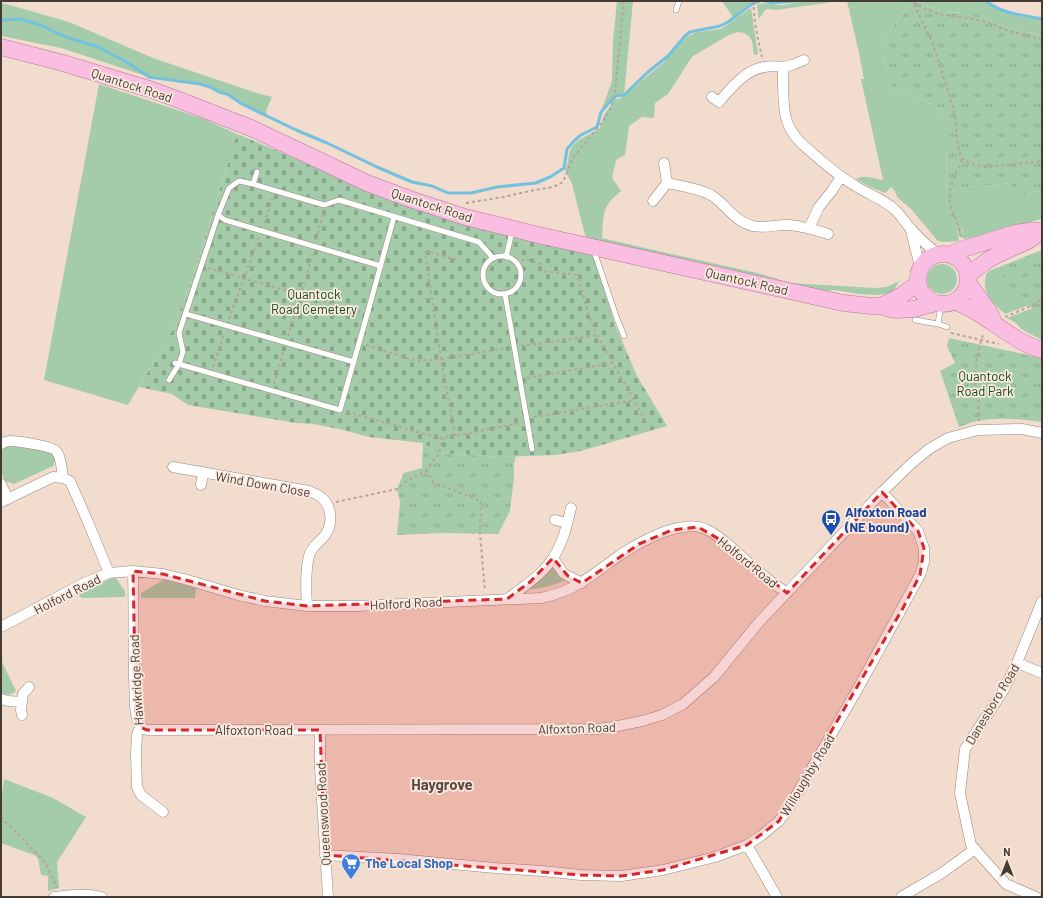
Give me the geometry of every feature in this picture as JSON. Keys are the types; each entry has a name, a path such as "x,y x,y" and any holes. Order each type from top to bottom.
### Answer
{"main road":[{"name":"Quantock Road","path":"1,47 64,63 167,96 251,128 367,183 458,215 512,229 843,303 881,306 897,310 906,310 944,303"},
{"path":"881,306 902,295 919,275 927,259 1015,232 1042,231 1028,241 988,260 969,280 966,293 962,297 944,303"},
{"path":"944,255 956,257 964,265 969,280 990,314 999,319"},
{"path":"919,275 921,292 925,297 944,303 966,305 999,319"},
{"path":"999,319 999,327 1022,341 1042,350"}],"street":[{"path":"719,102 745,75 757,69 770,66 783,67 804,60"},
{"path":"783,67 785,112 789,127 795,137 841,177 885,202 894,209 902,216 911,230 928,246 944,255"},
{"path":"653,201 667,183 664,164"},
{"path":"810,228 819,207 841,177"},
{"path":"667,183 703,191 713,196 737,219 752,226 762,227 789,225 810,228 828,234"},
{"path":"911,230 919,275"},
{"name":"Alfoxton Road","path":"140,727 147,730 597,729 642,721 673,710 683,704 714,677 760,621 882,492 929,449 948,438 978,430 1022,429 1042,433"},
{"path":"1,444 11,441 49,447 55,450 62,467 64,478"},
{"name":"Wind Down Close","path":"173,467 308,491 324,498 331,513 331,520 328,531 316,544 309,556 306,591 307,606"},
{"name":"Wind Down Close","path":"201,485 203,473"},
{"path":"1,484 4,500 53,477 64,478 70,481 109,573"},
{"name":"Willoughby Road","path":"325,855 398,859 581,875 621,876 663,870 715,857 747,845 762,835 779,820 790,806 861,683 920,575 924,562 924,548 918,531 882,492"},
{"path":"507,599 530,582 553,558 563,538 571,508"},
{"path":"555,520 567,523"},
{"name":"Holford Road","path":"1,627 84,583 109,573 133,571 163,574 264,601 307,606 358,606 541,598 566,591 639,544 685,526 698,527 712,533 764,577 787,593"},
{"path":"553,558 563,573 582,582"},
{"name":"Hawkridge Road","path":"133,571 135,709 136,719 140,727 137,735 137,787 142,795 160,805"},
{"name":"Danesboro Road","path":"1036,897 1006,884 971,845 960,793 965,749 1002,691 1017,663 1042,601"},
{"path":"1017,663 1042,673"},
{"path":"22,715 21,710 23,694 29,687"},
{"path":"1,699 22,702"},
{"name":"Queenswood Road","path":"320,730 320,768 328,897"},
{"path":"747,845 777,897"},
{"path":"901,897 942,873 975,849"},
{"path":"57,896 94,895 102,897"}],"lane":[{"path":"676,10 679,1"},
{"path":"253,184 257,172"},
{"path":"169,380 183,352 179,334 218,215 229,188 238,181 324,205 339,200 479,242 493,258"},
{"path":"218,215 225,220 380,266"},
{"path":"177,364 340,410 394,217"},
{"path":"506,257 512,229"},
{"path":"593,246 624,336"},
{"path":"499,256 512,259 519,269 519,282 516,287 505,294 493,292 485,284 483,272 488,261 493,258 499,256"},
{"path":"505,294 532,449"},
{"path":"938,324 944,303"},
{"path":"186,314 354,362"},
{"path":"915,320 947,327"}],"path":[{"path":"460,203 503,197 554,187 563,182 573,158 603,121 611,108 615,92 624,1"},
{"path":"754,1 758,40 764,67"},
{"path":"913,1 924,8 939,14 976,19 1008,31 1042,40"},
{"path":"913,1 933,44 954,110 959,152 962,159 972,164 986,167 1042,162"},
{"path":"962,159 950,188 949,196 950,205 953,215 957,221 962,240"},
{"path":"211,374 276,191"},
{"path":"272,391 315,247 326,204"},
{"path":"455,436 441,359 425,252 430,252 460,261"},
{"path":"516,263 526,259 541,264 542,271 577,275 596,335 646,423"},
{"path":"202,266 368,314"},
{"path":"999,319 1042,300"},
{"path":"359,343 416,361 441,359 596,335"},
{"path":"971,338 1003,345"},
{"path":"978,430 979,404 975,383 976,364 981,340"},
{"path":"520,379 613,363"},
{"path":"340,410 439,438 634,400"},
{"path":"327,504 397,489 405,482 426,470 439,454 443,437"},
{"path":"426,470 433,482 481,500 480,534 486,600"},
{"path":"1,817 45,862 57,896"}],"highlighted area":[{"path":"882,492 918,531 924,548 920,575 903,608 779,821 747,845 663,870 621,876 581,875 325,855 320,730 147,730 140,727 136,719 133,571 163,574 265,601 307,606 507,599 530,582 553,558 568,576 582,583 639,544 672,530 698,527 726,543 787,593"}],"green space":[{"path":"617,1 633,1 624,95 616,96 601,112 612,81 613,41"},
{"path":"722,1 753,1 733,17"},
{"path":"802,1 834,1 777,10 766,9 759,19 758,4 763,3 781,5"},
{"path":"847,1 910,1 911,3 881,43 891,87 917,96 940,110 947,137 946,202 950,215 956,225 959,241 942,242 937,240 912,210 897,197 895,191 891,187 885,193 856,179 866,177 883,180 861,79 864,79"},
{"path":"910,1 917,1 944,13 969,12 1005,27 1042,36 1042,193 1036,191 1024,195 1014,193 1011,183 957,188 952,193 952,204 962,229 962,236 959,236 946,202 947,137 940,110 917,96 891,87 881,43 911,3"},
{"path":"917,1 984,1 990,6 1004,12 1042,20 1042,36 1005,27 979,15 958,12 944,13"},
{"path":"1,4 6,4 69,22 153,58 272,97 267,108 266,115 242,104 227,94 200,84 149,77 61,48 1,36"},
{"path":"751,8 758,54 754,55 752,41 749,36 738,32 729,35 693,56 668,94 655,103 654,118 642,117 629,126 625,155 616,160 612,178 621,191 607,207 604,217 602,238 757,273 790,283 875,288 887,287 899,281 893,292 877,295 834,290 818,292 586,239 572,184 565,170 572,147 579,140 600,128 604,115 615,99 619,99 626,94 664,62 684,39 698,32 720,29"},
{"path":"99,84 204,119 237,134 194,273 173,329 128,405 44,380"},
{"name":"Quantock Road Cemetery","path":"237,134 376,195 539,244 593,254 616,327 637,376 667,426 581,451 555,455 501,457 439,453 423,443 369,437 313,424 296,423 188,405 172,394 139,387 173,329 194,273"},
{"path":"1011,183 1024,195 1036,191 1042,193 1042,219 963,239 963,230 954,213 952,193 957,188"},
{"path":"1042,250 1042,316 1009,285 1002,275 999,267"},
{"path":"942,264 953,268 957,279 953,290 942,294 931,290 927,279 931,268"},
{"path":"999,267 1003,276 1030,305 1005,314 994,304 986,292 985,281 988,272"},
{"path":"1033,308 1042,316 1042,340 1021,329 1016,323 1007,318"},
{"name":"Quantock Road Park","path":"949,338 1042,358 1042,422 1018,419 992,419 975,421 959,427 940,371 955,363 947,346"},
{"path":"8,443 49,449 53,454 55,461 53,466 14,484 5,481 1,471 1,447"},
{"path":"423,443 439,453 501,457 516,456 510,511 498,534 442,533 397,535 400,502 397,489 404,473 422,468"},
{"path":"551,565 568,579 547,587 526,589"},
{"path":"115,577 125,591 125,597 83,598 79,596 79,592"},
{"path":"165,579 196,588 195,598 141,598 141,593"},
{"path":"1,660 16,691 7,695 1,693"},
{"path":"4,779 53,798 86,817 57,862 59,888 48,891 48,876 41,875 38,858 34,855 1,843 1,802"}],"waterway":[{"path":"1,20 21,19 40,25 66,37 98,47 130,64 149,77 200,84 210,87 227,94 242,104 296,130 412,182 432,186 448,193 471,193 497,187 536,183 550,177 564,168 567,149 574,141 581,135 597,127 601,112 607,105 616,96 624,95 648,72 668,56 685,36 690,32 720,26 728,22 752,4 759,1"},
{"path":"765,1 772,3 795,1"},
{"path":"986,1 999,9 1042,19"}],"place":[{"name":"Alfoxton Road (NE bound)","path":"831,536"},
{"name":"The Local Shop","path":"351,880"}],"district":[{"name":"Haygrove","path":"442,784"}]}
